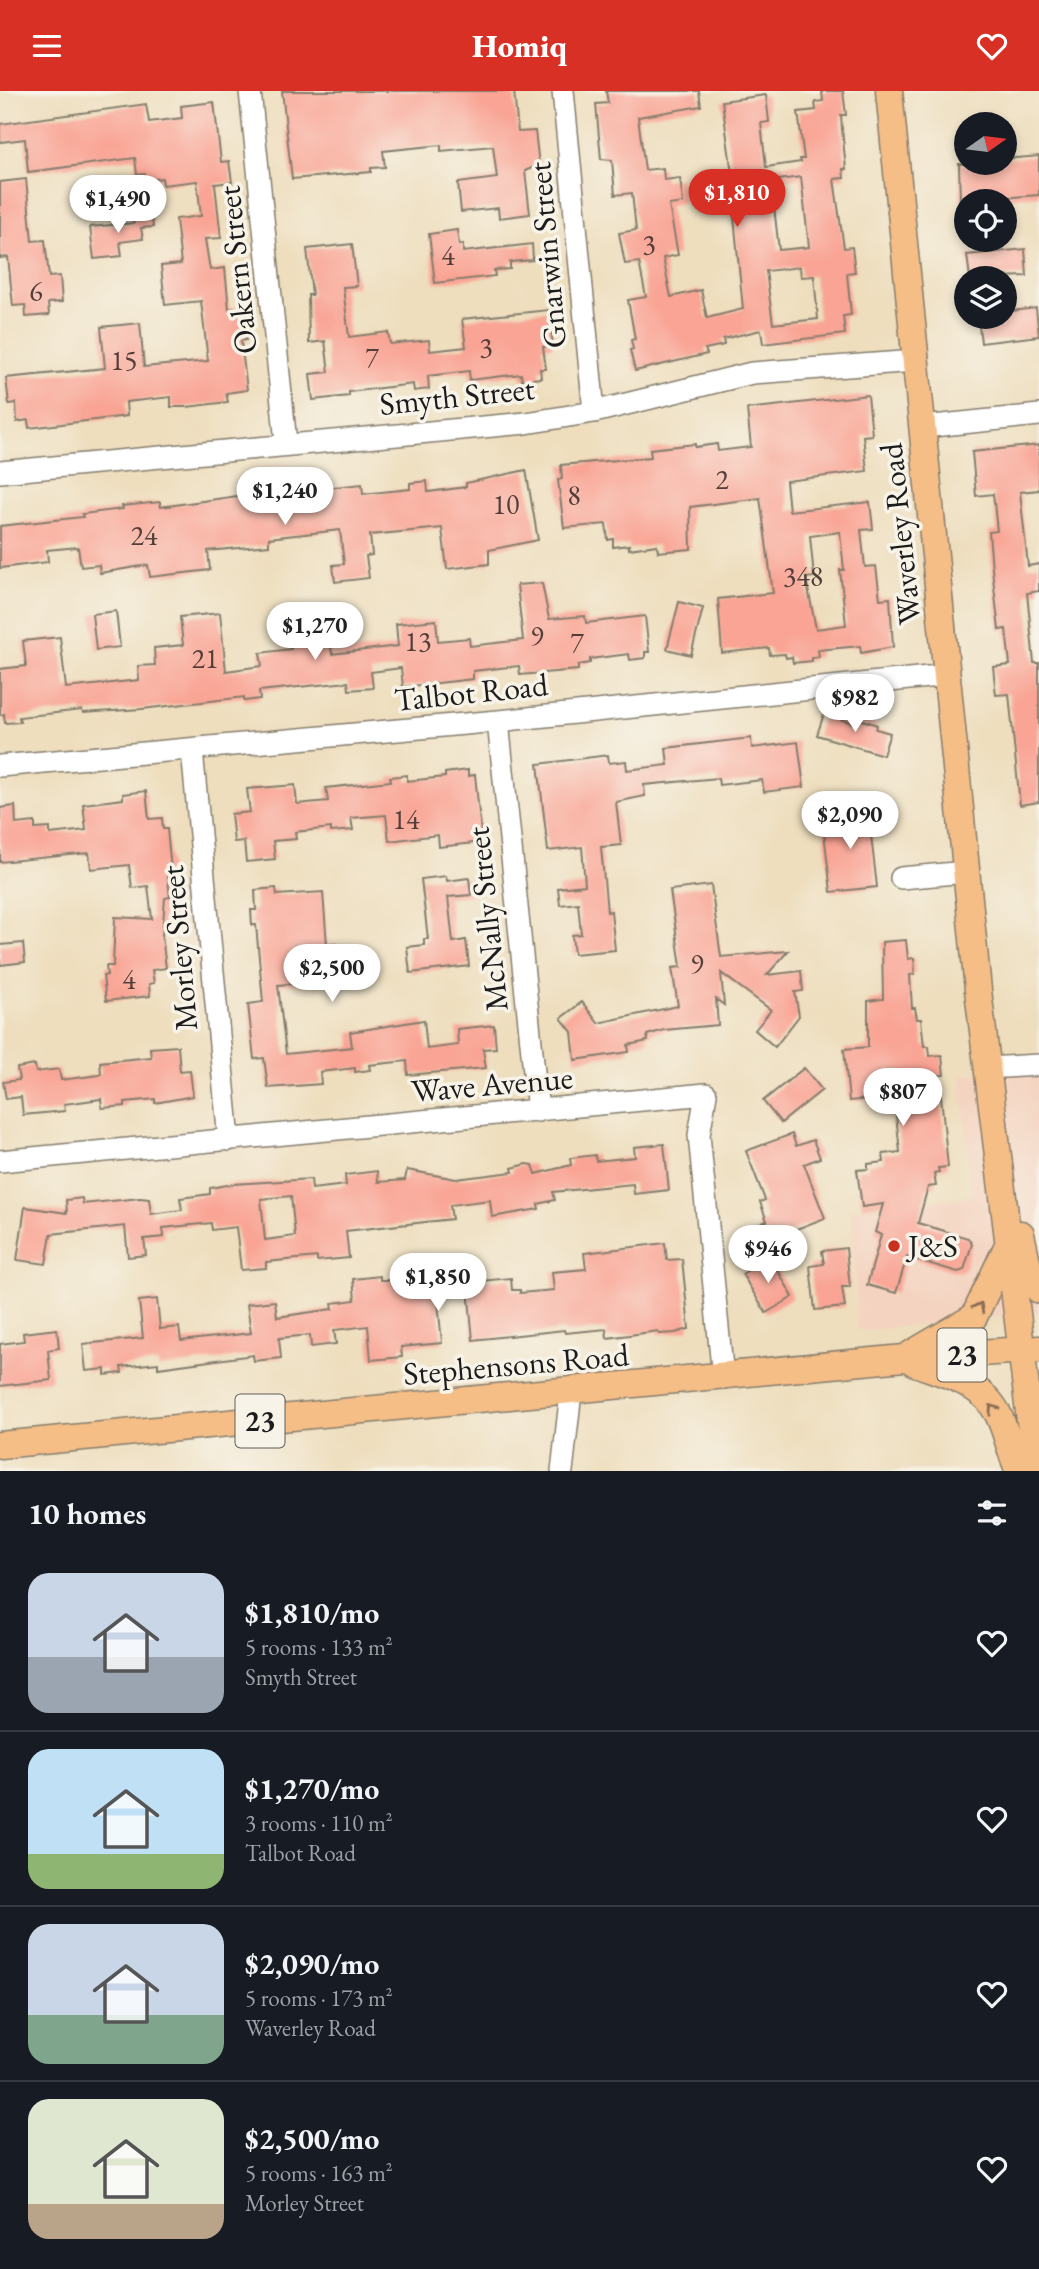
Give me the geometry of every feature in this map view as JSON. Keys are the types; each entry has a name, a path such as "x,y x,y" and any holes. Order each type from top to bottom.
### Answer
{"main road":[{"name":"Waverley Road","path":"889,91 987,1068 1004,1190 1008,1243 1029,1350 1032,1456"},
{"path":"1004,1190 1025,1247 1031,1280 1039,1290"},
{"path":"904,1359 974,1317 1008,1243"},
{"name":"Stephensons Road","path":"0,1445 904,1359 1029,1350"},
{"path":"904,1359 957,1378 979,1390 1032,1456"}],"street":[{"name":"Oakern Street","path":"250,91 286,443"},
{"name":"Gnarwin Street","path":"563,91 594,412"},
{"name":"Smyth Street","path":"0,472 286,443 526,423 594,412 752,373 916,361"},
{"path":"923,427 1039,415"},
{"name":"Talbot Road","path":"0,766 498,721 948,675"},
{"name":"McNally Street","path":"498,721 538,1111"},
{"name":"Morley Street","path":"192,750 229,1140"},
{"path":"901,878 966,872"},
{"path":"987,1068 1039,1065"},
{"name":"Wave Avenue","path":"0,1161 706,1094 699,1135 723,1378"},
{"path":"562,1471 571,1392"}],"shaded area":[{"path":"1039,1071 1039,1312 858,1331 851,1210 973,1196 960,1075"}],"building":[{"path":"282,91 514,91 518,132 535,131 539,165 525,171 530,214 499,218 498,208 461,212 458,183 497,178 493,146 441,151 441,145 383,151 385,167 371,168 371,172 292,179"},
{"path":"606,91 699,91 701,106 638,117 645,170 663,168 664,180 680,178 683,203 669,205 678,255 663,258 671,297 701,290 707,318 743,309 734,217 738,217 722,101 766,95 769,122 761,123 766,167 801,162 800,159 804,159 798,112 816,110 815,102 823,101 822,91 843,91 846,115 841,115 846,169 843,169 844,178 834,179 844,248 852,247 855,272 847,273 851,315 843,316 845,334 763,344 761,330 723,339 724,345 705,349 707,354 635,371 630,350 633,349 631,340 635,339 628,300 646,297 639,262 625,264 619,233 636,230 632,193 615,195 612,160 601,159 596,104 608,103","holes":["801,177 809,247 779,250 771,181","800,267 801,277 814,276 818,319 773,324 766,271"]},
{"path":"214,102 221,162 229,161 232,182 215,184 221,238 205,239 210,270 225,268 229,309 235,308 236,316 243,315 246,340 241,341 247,390 226,393 228,402 171,407 171,397 126,402 127,416 29,428 28,420 17,422 16,403 9,404 6,378 105,368 101,327 140,323 144,367 208,361 201,301 165,305 161,266 181,264 176,219 201,216 197,181 163,185 162,178 146,180 145,174 137,175 135,158 28,172 25,139 0,142 0,124 146,104 149,122 182,118 181,106"},
{"path":"1039,156 1039,195 1017,197 1017,189 960,189 959,175 1017,175 1017,158"},
{"path":"26,179 32,241 45,240 49,277 60,276 62,302 48,303 49,315 26,317 25,305 13,306 8,257 0,258 0,182"},
{"path":"151,211 153,227 141,228 143,239 120,242 122,256 94,259 90,227 134,223 133,213"},
{"path":"457,230 459,245 463,244 463,252 532,244 533,260 510,262 510,269 494,270 495,276 435,283 429,234"},
{"path":"352,244 357,286 343,287 349,337 388,332 390,344 429,340 430,351 466,347 462,319 549,310 553,346 543,347 546,369 540,369 541,378 522,380 521,374 470,380 469,371 428,376 429,389 414,391 413,384 349,392 349,396 313,400 310,374 329,372 325,341 309,343 308,295 312,295 307,249"},
{"path":"1025,249 1027,276 1017,276 1017,266 968,266 967,255 1017,252"},
{"path":"1036,308 1039,336 981,343 979,329 1017,329 1017,310"},
{"path":"868,395 872,435 863,436 867,471 786,481 789,511 870,502 873,529 861,530 865,567 876,566 880,599 890,598 893,647 861,653 860,646 818,650 819,657 812,658 812,661 793,663 792,657 786,658 785,654 770,655 769,648 722,653 718,599 773,593 760,498 690,507 691,549 658,552 657,545 629,549 629,545 613,547 613,539 608,540 606,524 564,528 558,480 562,479 561,465 651,457 650,449 695,444 695,447 717,444 718,451 751,447 747,409","holes":["840,532 844,570 840,570 846,625 816,629 806,578 814,577 810,536"]},
{"path":"1039,445 1039,490 1020,492 1028,566 1039,564 1039,591 1027,593 1034,663 1039,663 1039,802 1020,805 1009,694 996,695 993,667 1010,665 1006,629 999,630 992,569 989,532 997,531 993,494 976,496 972,452"},
{"path":"526,470 538,540 489,550 489,564 447,569 442,528 370,535 372,555 366,556 369,578 335,582 333,565 344,564 340,530 269,538 269,545 208,551 210,570 150,577 148,565 100,573 99,565 81,567 78,547 47,550 48,562 0,568 0,526 83,517 82,514 123,509 122,506 160,502 160,507 265,492 267,503 308,498 307,490 362,484 363,494 410,489 410,483 427,481 428,492 466,487 466,483"},
{"path":"542,583 549,619 585,616 586,623 645,616 649,652 645,652 645,658 630,660 629,654 590,659 590,663 578,665 578,670 520,675 519,666 473,671 473,679 403,687 401,668 371,672 373,688 349,690 348,682 259,691 260,699 244,701 244,697 142,709 83,713 82,710 19,717 20,722 5,723 4,714 0,715 0,669 26,666 23,641 60,637 66,688 139,680 138,666 155,665 154,648 183,645 180,617 220,613 226,671 262,666 260,653 291,649 288,619 308,617 311,643 330,641 332,654 398,646 396,624 436,620 438,641 469,638 470,646 523,640 517,585"},
{"path":"679,602 703,608 691,655 667,649"},
{"path":"116,611 120,647 96,650 92,614"},
{"path":"824,714 852,723 854,717 890,733 883,755 817,735"},
{"path":"751,738 752,748 798,742 804,787 764,792 762,780 719,785 718,778 644,785 645,796 616,802 621,845 601,847 607,912 611,911 615,950 574,954 572,935 581,934 578,903 560,905 558,888 585,885 582,847 548,851 538,764 608,755 609,763 626,761 627,770 668,765 666,748"},
{"path":"468,770 468,776 475,775 482,842 439,847 438,835 389,841 386,815 351,818 353,830 331,832 331,828 295,832 296,839 273,841 275,859 246,862 244,841 234,842 231,814 250,812 247,789 295,785 297,804 328,801 326,788 391,781 390,777 407,775 407,781 445,777 445,773"},
{"path":"146,791 149,819 162,818 163,829 167,829 171,870 167,870 170,897 165,898 162,936 166,968 152,970 154,983 149,984 150,996 106,1001 103,976 107,975 106,966 113,966 115,917 152,919 148,886 132,888 129,865 91,869 89,853 0,862 0,808 15,806 16,824 35,822 35,829 50,828 50,834 86,830 83,804 123,799 123,794"},
{"path":"868,809 877,887 831,892 822,815"},
{"path":"446,876 447,881 469,878 471,895 448,897 453,942 466,940 469,966 410,973 407,947 424,945 424,939 428,939 421,879"},
{"path":"711,885 721,957 788,951 767,975 801,971 803,991 795,992 799,1016 775,1047 755,1030 771,1010 721,973 724,1005 716,999 718,1025 664,1030 647,1035 648,1041 628,1045 629,1052 575,1060 572,1032 561,1018 582,1002 598,1023 678,1006 672,968 681,967 670,890"},
{"path":"276,888 277,895 323,892 327,945 337,944 339,962 331,963 332,978 326,981 278,985 286,1054 352,1047 350,1032 424,1020 427,1049 458,1045 457,1029 494,1025 496,1048 483,1049 486,1068 408,1075 407,1061 369,1065 370,1070 355,1072 355,1068 320,1072 321,1084 268,1088 264,1058 254,1059 248,1004 263,1002 256,925 252,925 251,910 256,910 255,890"},
{"path":"906,940 908,959 914,958 915,974 910,975 912,1008 915,1008 917,1019 921,1019 924,1046 929,1046 930,1056 942,1055 944,1075 939,1075 948,1167 938,1168 939,1172 934,1173 936,1186 928,1187 918,1223 968,1238 972,1244 964,1270 958,1272 907,1257 896,1293 867,1285 881,1235 875,1232 883,1204 862,1207 857,1170 868,1169 868,1164 884,1162 883,1154 900,1152 894,1097 849,1101 844,1049 868,1047 868,1001 883,999 882,942"},
{"path":"23,943 25,962 0,965 0,945"},
{"path":"178,1046 180,1071 190,1070 193,1096 155,1103 155,1099 125,1102 125,1106 102,1108 101,1099 64,1104 65,1111 23,1115 21,1097 6,1099 3,1082 19,1080 17,1068 35,1065 36,1072 59,1069 61,1080 99,1075 100,1062 151,1057 150,1048"},
{"path":"804,1068 822,1090 781,1123 763,1101"},
{"path":"792,1134 796,1146 813,1140 820,1158 804,1164 825,1218 763,1242 757,1225 767,1221 760,1202 765,1200 746,1151"},
{"path":"664,1144 669,1190 634,1194 633,1184 553,1192 555,1200 538,1204 539,1209 492,1217 490,1200 450,1205 452,1219 346,1231 349,1258 317,1261 317,1257 266,1262 266,1268 241,1270 236,1227 212,1230 211,1223 163,1228 164,1237 144,1239 146,1255 128,1257 125,1226 51,1234 46,1264 17,1260 25,1207 67,1213 66,1200 82,1198 83,1204 140,1198 149,1199 151,1214 182,1210 180,1198 210,1194 210,1188 233,1184 311,1179 312,1189 346,1185 345,1175 377,1171 378,1182 405,1180 407,1170 456,1179 513,1172 512,1168 527,1164 533,1165 536,1174 571,1165 570,1158 595,1155 596,1161 635,1157 634,1147","holes":["291,1196 295,1236 265,1240 261,1199"]},
{"path":"665,1243 667,1260 682,1259 689,1329 675,1333 659,1334 658,1331 607,1338 606,1329 565,1333 564,1330 473,1340 468,1289 437,1292 442,1343 401,1347 402,1357 371,1360 368,1326 334,1330 336,1344 311,1347 310,1335 279,1338 281,1358 254,1361 253,1355 158,1368 158,1363 121,1367 122,1373 105,1375 105,1369 86,1371 83,1344 143,1338 139,1301 157,1299 160,1329 179,1327 181,1341 251,1333 247,1304 275,1301 277,1317 333,1309 332,1303 355,1300 353,1279 380,1276 380,1280 397,1280 480,1271 481,1281 511,1278 512,1290 520,1290 520,1293 554,1290 552,1272 586,1269 584,1253"},
{"path":"846,1248 850,1287 842,1287 845,1307 815,1310 810,1266 824,1264 822,1251"},
{"path":"770,1257 793,1297 766,1313 742,1274"},
{"path":"57,1329 59,1348 48,1350 51,1380 0,1386 0,1344 24,1341 23,1333"}],"place":[{"name":"J&S","path":"894,1246"}]}
